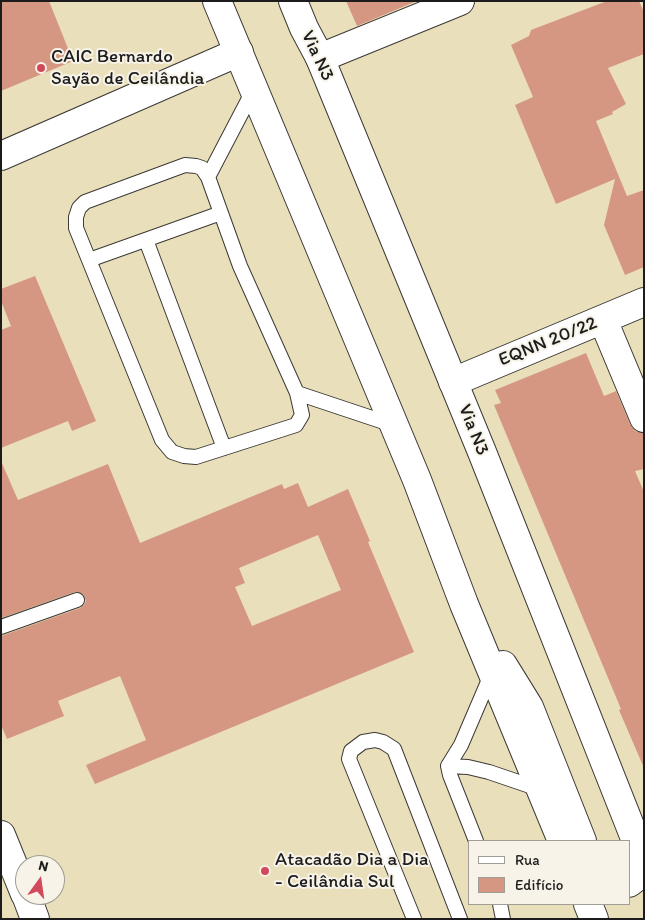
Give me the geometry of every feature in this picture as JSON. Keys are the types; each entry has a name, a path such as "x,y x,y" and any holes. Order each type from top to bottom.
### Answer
{"main road":[{"path":"217,1 417,480 464,604 562,840"},
{"path":"288,1 304,28"},
{"name":"Via N3","path":"293,1 304,28 320,58 453,382 643,859"},
{"path":"320,58 460,1"},
{"path":"1,156 239,52"},
{"name":"EQNN 20/22","path":"453,382 644,302"},
{"path":"603,320 644,418"},
{"path":"464,604 529,707 582,840"},
{"path":"1,835 15,869"},
{"path":"630,882 638,876 643,859"},
{"path":"29,905 35,919"},
{"path":"588,905 594,919"}],"lane":[{"path":"208,177 254,89"},
{"path":"185,165 202,168 208,177 240,266 302,409 301,420 296,425 196,457 172,452 162,440 76,228 76,217 79,208 85,202 185,165"},
{"path":"90,260 221,213"},
{"path":"146,240 224,448"},
{"path":"296,393 394,425"},
{"path":"1,627 77,600"},
{"path":"476,840 448,766 461,745 492,673"},
{"path":"414,919 349,759 351,751 363,742 375,740 383,742 394,749 460,919"},
{"path":"448,766 468,767 489,772 540,789"},
{"path":"500,905 503,919"}],"building":[{"path":"1,1 49,1 73,61 1,91"},
{"path":"346,1 417,1 357,26"},
{"path":"607,1 639,1 644,12 644,54 608,68 626,104 612,112 613,114 596,121 627,196 644,190 644,267 625,275 604,225 615,179 556,204 515,105 533,97 511,45 529,36 531,30"},
{"path":"35,276 96,421 72,431 68,421 1,448 1,330 11,326 1,301 1,289"},
{"path":"586,353 604,396 616,391 630,424 635,431 644,433 644,469 635,471 644,492 644,768 494,405 501,403 495,390"},
{"path":"1,461 18,500 108,464 140,543 282,484 284,489 298,483 308,507 348,489 414,652 95,784 86,765 146,740 120,676 58,701 64,716 7,739 1,725 1,636 80,608 86,601 83,594 75,592 1,618","holes":["318,535 341,590 252,626 235,587 245,583 239,568"]}],"place":[{"name":"CAIC Bernardo Sayão de Ceilândia","path":"41,68"},
{"name":"Atacadão Dia a Dia - Ceilândia Sul","path":"265,871"}]}
